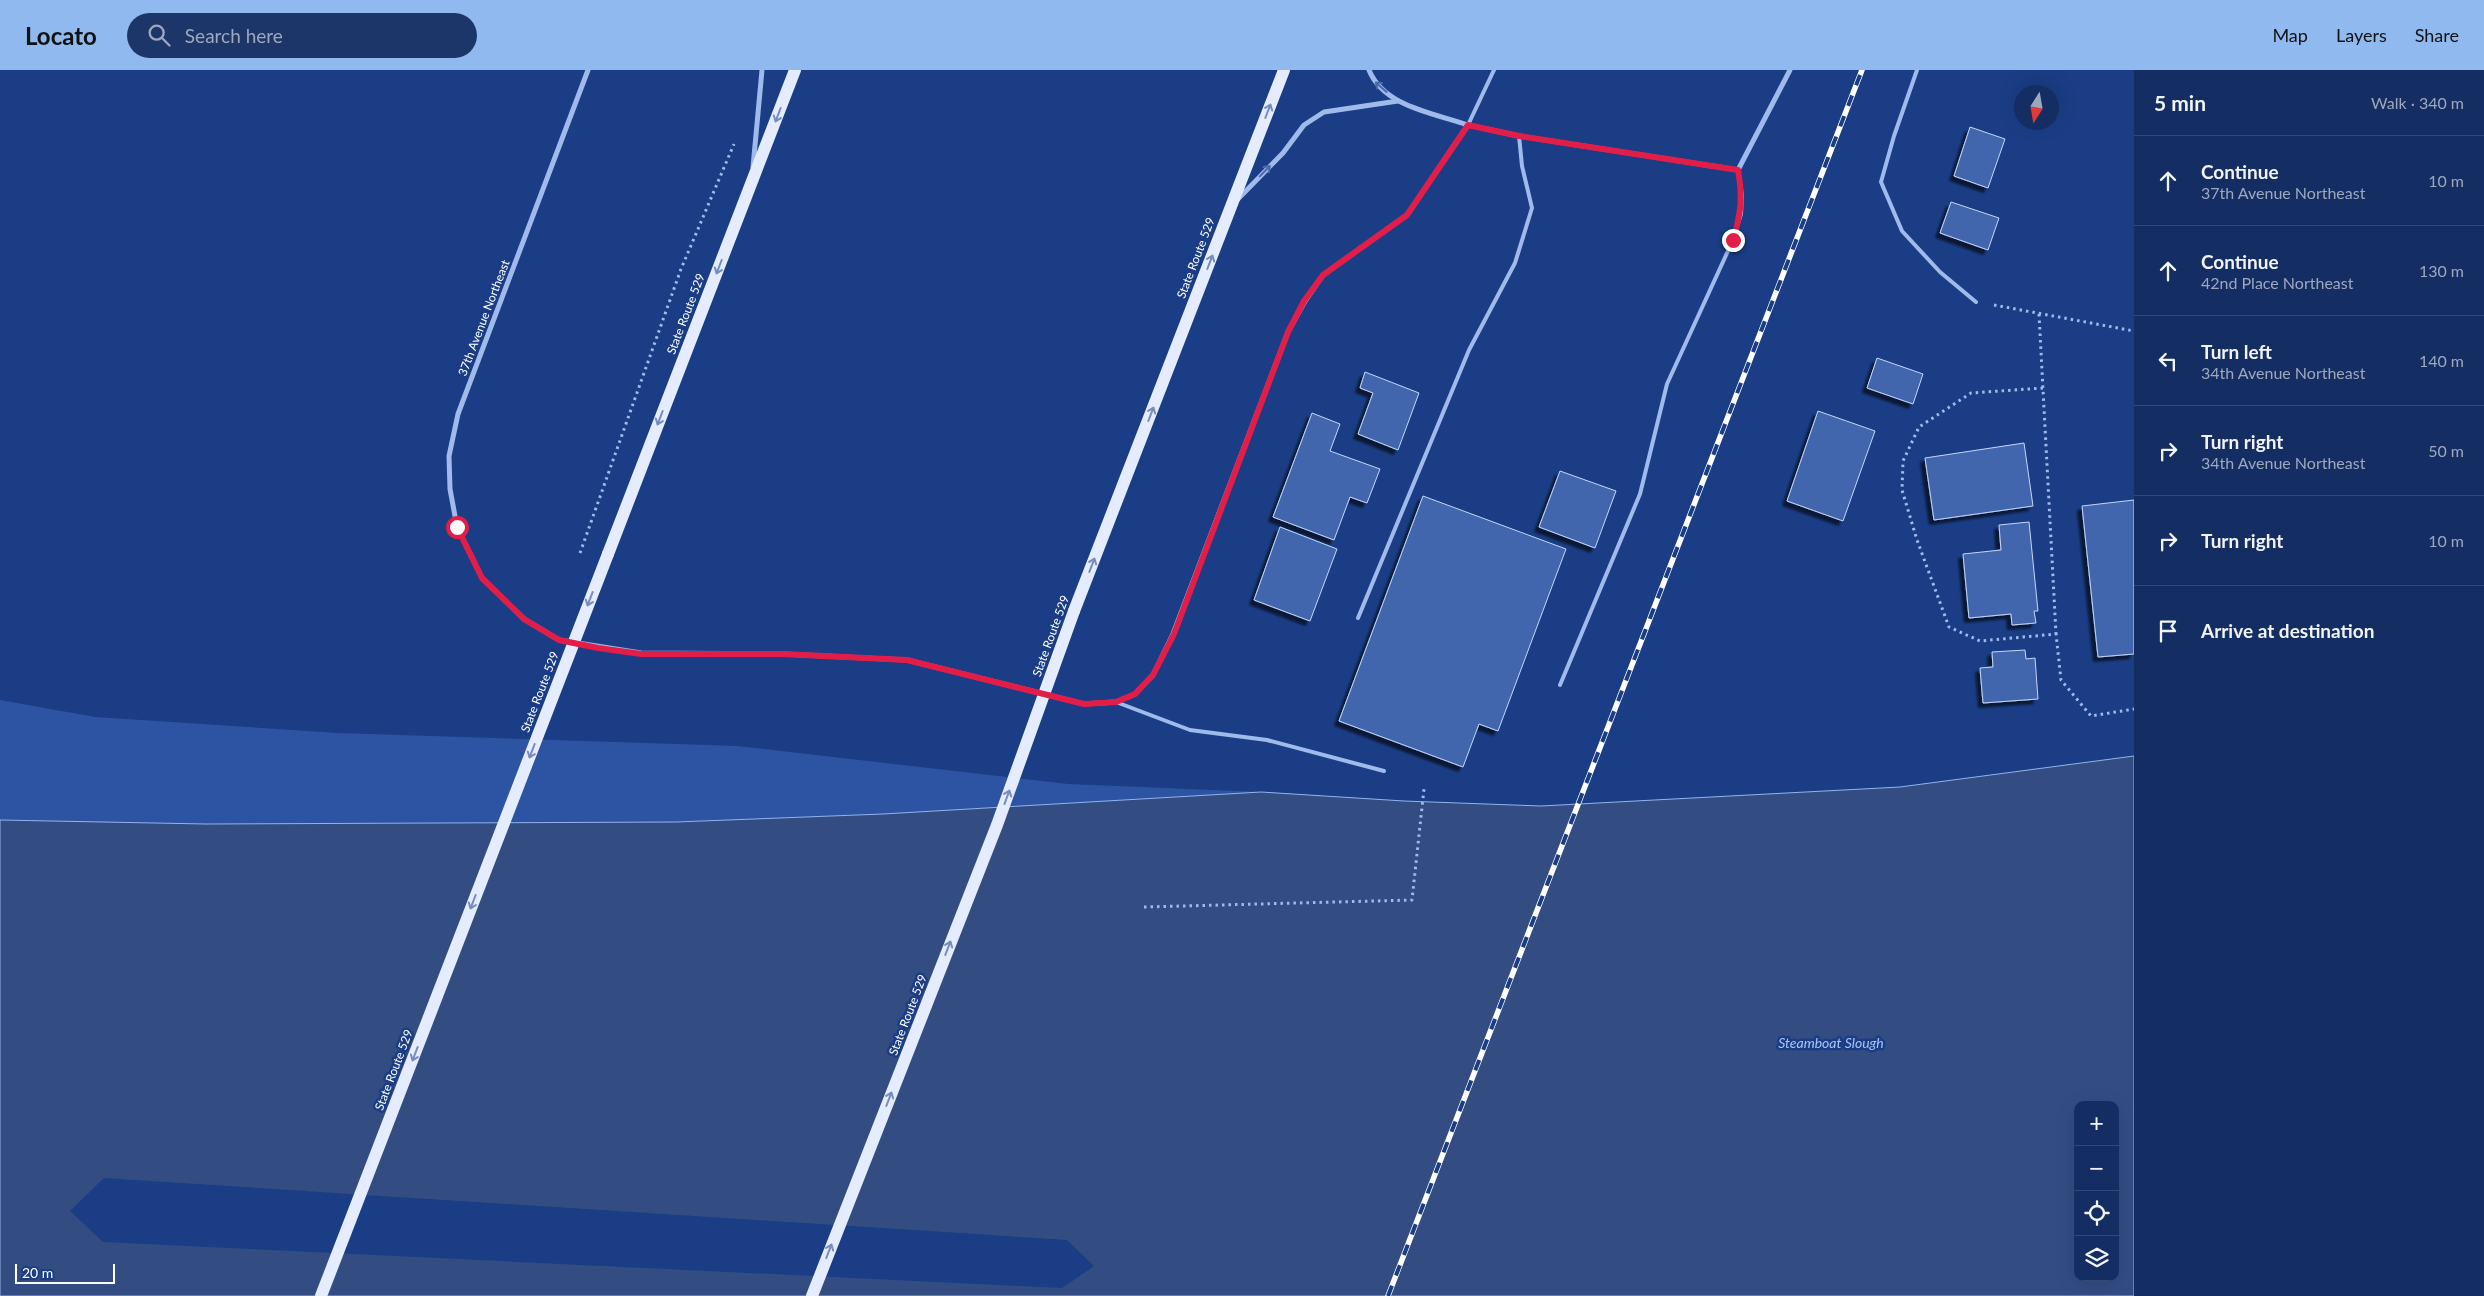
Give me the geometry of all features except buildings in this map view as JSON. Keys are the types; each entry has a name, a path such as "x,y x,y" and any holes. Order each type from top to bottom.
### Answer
{"main road":[{"name":"State Route 529","path":"322,1296 796,70"},
{"name":"State Route 529","path":"812,1296 997,825 1074,611 1284,70"}],"street":[{"name":"37th Avenue Northeast","path":"588,70 458,414 449,456 450,489 457,527 482,578 524,619 559,640 641,654 783,654 907,660 1084,704 1116,702"},
{"path":"751,184 762,70"},
{"path":"1369,70 1374,81 1398,101 1468,125 1519,136 1738,170 1790,70"},
{"path":"1232,206 1283,153 1304,125 1324,112 1398,101"},
{"path":"1116,702 1135,694 1153,675 1174,634 1288,332 1304,301 1323,275 1407,215 1468,125"}],"lane":[{"path":"1468,125 1494,70"},
{"path":"1917,70 1894,136 1881,182 1902,231 1940,272 1976,302"},
{"path":"1358,618 1453,386 1469,350 1515,262 1532,208 1522,166 1519,136"},
{"path":"1560,685 1623,539 1640,494 1667,384 1733,240 1741,214 1742,195 1738,170"},
{"path":"1116,702 1190,730 1267,740 1384,771"}],"path":[{"path":"578,560 682,269 735,141"},
{"path":"1976,302 2134,331"},
{"path":"2038,314 2056,634 2062,680 2092,716 2134,709"},
{"path":"2043,388 1971,393 1919,428 1904,461 1902,490 1917,540 1949,627 1980,641 2056,634"},
{"path":"1144,907 1412,900 1424,789"}],"shaded area":[{"path":"0,700 95,717 338,733 737,746 1068,784 1261,792 883,814 676,822 206,824 0,820"}],"water":[{"name":"Steamboat Slough","path":"2134,756 2134,1296 0,1296 0,820 206,824 676,822 883,814 1261,792 1404,801 1541,806 1900,787"}],"pier":[{"path":"104,1178 1067,1240 1094,1266 1062,1288 103,1242 70,1211"}],"railway":[{"path":"1388,1296 1862,70"}],"route":[{"path":"457,527 482,578 524,619 559,640 641,654 783,654 907,660 1084,704 1116,702 1135,694 1153,675 1174,634 1288,332 1304,301 1323,275 1407,215 1468,125 1519,136 1738,170 1742,195 1741,214 1733,240"}]}
